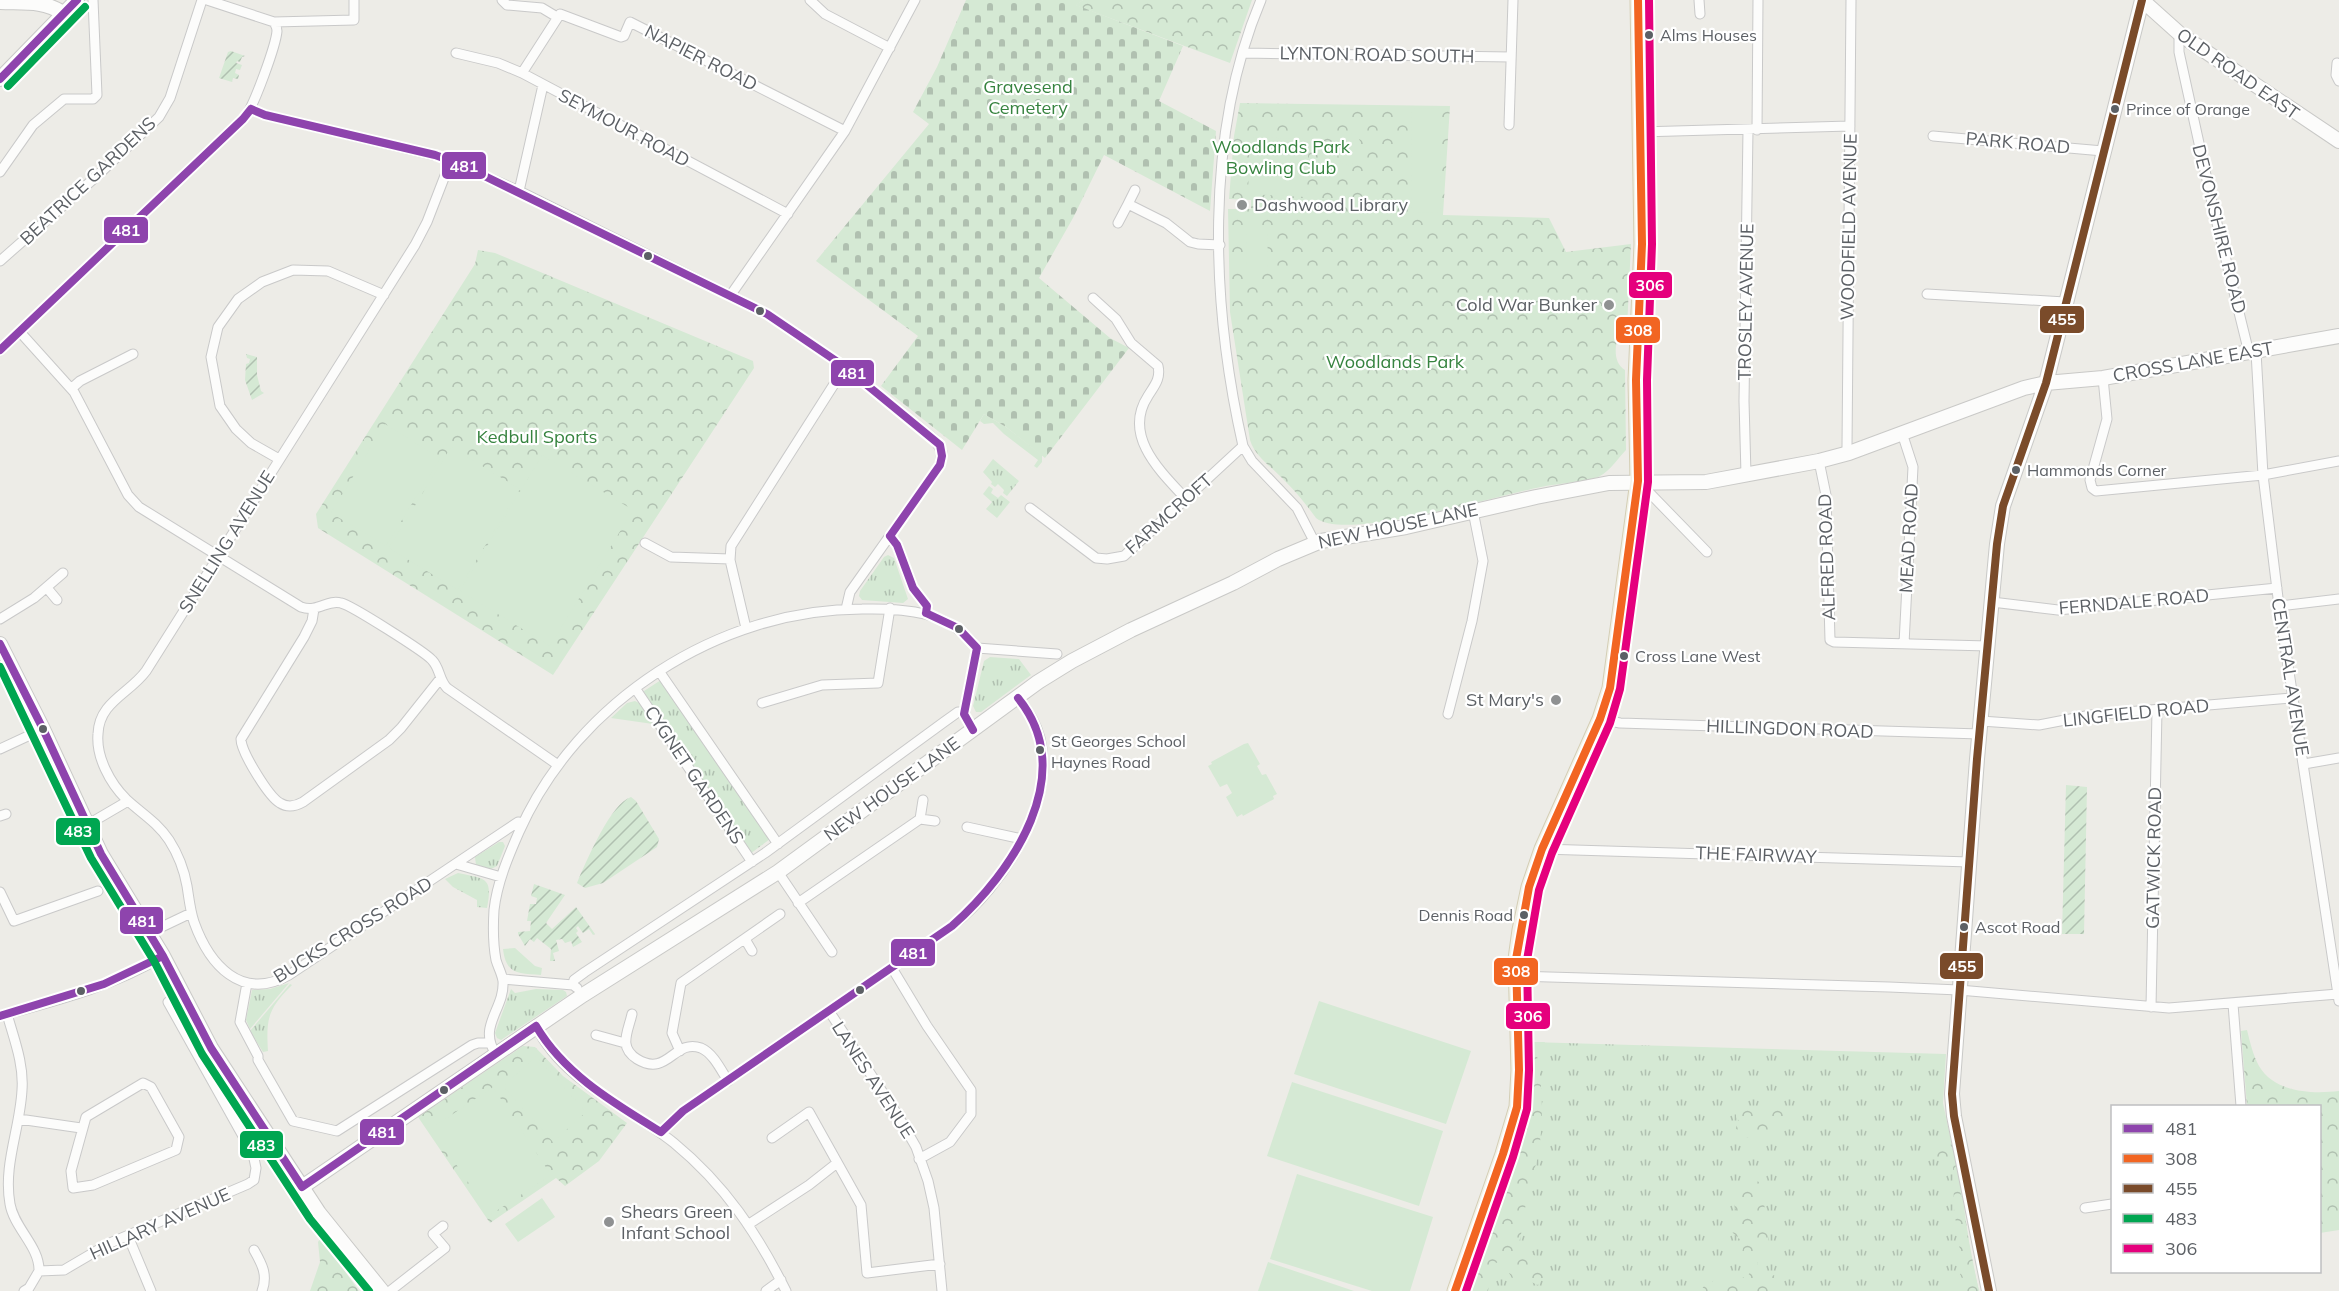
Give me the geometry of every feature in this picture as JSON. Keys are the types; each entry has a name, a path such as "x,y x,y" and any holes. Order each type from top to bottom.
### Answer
{"main road":[{"path":"1455,1291 1516,1114 1519,1085 1516,976 1522,920 1529,887 1542,849 1600,719 1610,688 1638,481 1636,380 1642,259 1638,0"}],"street":[{"path":"0,79 77,0"},
{"path":"0,172 33,125 61,102 66,98 92,99 98,92 93,0"},
{"name":"BEATRICE GARDENS","path":"0,261 98,175 159,117 170,98 202,0"},
{"path":"207,0 274,22 354,20 354,0"},
{"path":"502,0 508,5 542,8 557,16 522,73"},
{"path":"812,0 825,14 890,48"},
{"path":"730,296 844,131 915,0"},
{"path":"1262,0 1243,53 1226,135 1221,191 1220,245 1223,328 1243,446 1252,461 1297,508 1315,543"},
{"path":"1509,125 1513,0"},
{"path":"1699,0 1700,14"},
{"name":"TROSLEY AVENUE","path":"1746,475 1744,411 1758,0"},
{"name":"WOODFIELD AVENUE","path":"1849,453 1847,435 1851,0"},
{"path":"1989,1291 1952,1103 1980,728 1997,544 2003,506 2046,383 2142,0"},
{"name":"OLD ROAD EAST","path":"2142,0 2181,35 2339,141"},
{"path":"0,2 43,1 63,13"},
{"name":"NAPIER ROAD","path":"557,16 563,15 621,37 630,22 844,131"},
{"path":"0,351 251,109 276,36 277,30 274,22"},
{"name":"DEVONSHIRE ROAD","path":"2181,35 2179,52 2195,129 2253,352"},
{"name":"SEYMOUR ROAD","path":"456,53 498,63 522,73 788,214"},
{"name":"LYNTON ROAD SOUTH","path":"1243,53 1511,57"},
{"path":"2337,63 2336,75 2339,81"},
{"path":"519,191 543,85"},
{"path":"251,109 265,115 451,160 519,191 767,314 845,368 936,440 941,450 942,461 939,468 850,592 846,609"},
{"path":"1640,132 1850,126"},
{"name":"PARK ROAD","path":"1933,136 2103,151"},
{"name":"SNELLING AVENUE","path":"191,913 186,881 177,854 157,825 128,801 118,789 100,758 97,736 102,714 143,675 384,295 423,230 451,160"},
{"path":"1118,223 1135,190"},
{"path":"1128,204 1166,223 1190,242 1220,245"},
{"path":"279,459 251,443 236,429 220,406 211,357 218,327 238,299 262,282 293,270 328,271 384,295"},
{"path":"1927,294 2065,302"},
{"path":"1093,298 1116,319 1131,343 1158,366 1158,380 1141,411 1142,440 1152,461 1186,500"},
{"path":"20,332 72,388 120,481 134,503 150,516 298,606 314,609 335,602 347,605 432,659 440,679 447,688 558,765"},
{"name":"CROSS LANE EAST","path":"2046,383 2103,378 2339,336"},
{"name":"CENTRAL AVENUE","path":"2253,352 2263,475 2279,606 2292,698 2334,933 2338,997"},
{"path":"72,388 80,381 133,354"},
{"path":"746,628 729,549 845,368"},
{"path":"2103,378 2107,419 2090,480 2092,488 2096,491 2263,475 2339,461"},
{"path":"1638,481 1706,482 1819,461 1849,453 2004,395 2046,383"},
{"name":"MEAD ROAD","path":"1902,433 1913,467 1904,644"},
{"name":"FARMCROFT","path":"1030,508 1096,558 1124,556 1243,446"},
{"name":"ALFRED ROAD","path":"1819,461 1826,495 1830,640 1834,642 1988,646"},
{"path":"1638,481 1707,552"},
{"name":"NEW HOUSE LANE","path":"302,1187 492,1049 536,1026 778,872 1017,698 1072,661 1111,640 1315,543 1406,527 1573,489 1638,481"},
{"path":"1448,714 1472,621 1483,561 1473,511"},
{"path":"890,536 897,545 913,588 927,606 926,613"},
{"path":"645,543 671,557 730,559"},
{"path":"0,619 34,598 63,573"},
{"path":"46,588 57,600"},
{"name":"FERNDALE ROAD","path":"1992,602 2058,610 2277,588"},
{"path":"2279,606 2339,598"},
{"path":"762,703 822,686 878,683 890,608"},
{"path":"492,1049 488,1035 502,993 503,979 496,957 493,933 495,907 501,877 523,823 542,788 558,765 597,720 659,671 690,653 746,628 795,615 846,609 890,608 926,613 958,628 978,648 1057,654"},
{"path":"314,609 304,637 241,739 247,757 279,803 289,806 303,802 383,745 401,729 440,679"},
{"path":"0,644 43,729 101,854 163,956 211,1048 319,1213 382,1291"},
{"path":"973,730 964,712 978,648"},
{"name":"CYGNET GARDENS","path":"659,671 778,843"},
{"name":"CYGNET GARDENS","path":"635,688 752,862"},
{"path":"660,1132 674,1118 952,926 978,904 1001,874 1022,839 1036,801 1043,762 1040,740 1030,713 1017,698"},
{"name":"LINGFIELD ROAD","path":"1980,728 2039,725 2091,716 2292,698"},
{"name":"GATWICK ROAD","path":"2151,1006 2157,710"},
{"name":"NEW HOUSE LANE","path":"503,979 575,987 574,980 585,972 752,862 958,712 964,712"},
{"name":"HILLINGDON ROAD","path":"1600,719 1620,723 1980,728"},
{"path":"0,749 43,729"},
{"path":"2304,765 2339,758"},
{"path":"920,819 923,800"},
{"path":"87,825 128,801"},
{"path":"798,903 920,819 935,822"},
{"name":"BUCKS CROSS ROAD","path":"191,913 198,933 219,966 229,975 247,983 267,984 281,979 516,824 523,823"},
{"path":"967,827 1022,839"},
{"name":"THE FAIRWAY","path":"1542,849 1970,861"},
{"path":"456,864 501,877"},
{"path":"778,872 831,952"},
{"path":"0,892 14,921 98,891"},
{"path":"149,933 191,913"},
{"path":"680,1051 672,1033 680,985 687,977 780,914"},
{"path":"744,939 752,951"},
{"path":"24,1291 29,1288 39,1271 36,1257 12,1214 4,1178 19,1119 22,1074 3,1015 101,985 139,970 163,956"},
{"path":"892,968 927,1026 971,1090 971,1114 950,1142 919,1159"},
{"path":"1516,976 1959,990 2169,1008 2338,997"},
{"name":"BUCKS CROSS ROAD","path":"247,983 240,1024 293,1121 337,1131"},
{"path":"168,1002 230,1113 245,1102"},
{"path":"2233,1004 2241,1105"},
{"name":"LANES AVENUE","path":"829,1011 916,1147 928,1181 934,1208 942,1291"},
{"path":"632,1014 625,1043 626,1050 633,1056 652,1065 690,1047 705,1050 728,1081"},
{"path":"536,1026 554,1053 572,1071 660,1132 684,1151 715,1183 749,1224 786,1291"},
{"path":"596,1035 625,1043"},
{"name":"NEW HOUSE LANE","path":"337,1131 472,1045 478,1042 492,1049"},
{"path":"143,1083 152,1088 180,1138 176,1150 169,1154 93,1185 74,1188 71,1185 70,1175 81,1128 87,1116 143,1083"},
{"path":"772,1138 809,1112 861,1205 867,1273 940,1264"},
{"name":"HILLARY AVENUE","path":"39,1271 64,1270 91,1253 251,1183 255,1174 253,1154 230,1113"},
{"path":"19,1119 81,1128"},
{"path":"749,1224 809,1185 837,1163"},
{"path":"2085,1208 2111,1204"},
{"path":"390,1291 445,1248 434,1234 443,1226"},
{"path":"128,1236 151,1291"},
{"path":"254,1250 263,1266 265,1276 262,1291"},
{"path":"766,1291 781,1280"}],"green space":[{"name":"Gravesend Cemetery","path":"966,0 1083,0 1076,5 1183,46 1159,101 1216,131 1210,211 1104,155 1073,218 1039,278 1110,338 1129,348 1045,458 1006,427 984,414 962,450 881,386 918,336 816,261 929,124 913,112 937,67"},
{"path":"1083,0 1252,0 1230,63 1075,5"},
{"path":"228,52 245,56 236,63 242,65 240,70 236,69 238,79 233,78 232,82 219,78"},
{"name":"Woodlands Park","path":"1240,103 1450,106 1443,215 1549,218 1566,252 1631,244 1627,329 1618,335 1616,350 1618,363 1625,370 1626,450 1604,474 1389,521 1332,524 1316,518 1293,489 1260,457 1250,440 1230,312 1228,209 1251,209 1251,200 1229,199 1234,136"},
{"path":"1412,108 1441,109 1440,213 1411,212"},
{"path":"1349,133 1357,135 1361,143 1358,161 1349,166 1341,163 1338,155 1340,139"},
{"name":"Woodlands Park Bowling Club","path":"1250,137 1309,139 1306,197 1248,194"},
{"path":"1247,231 1268,232 1267,270 1246,270"},
{"name":"Kedbull Sports","path":"478,250 495,253 753,361 754,368 553,675 318,528 316,514 475,264"},
{"path":"246,354 257,357 257,375 261,391 264,393 252,400 245,380 246,364 250,359"},
{"path":"984,414 1006,427 1042,455 1042,462 1037,468 1034,466 1038,460 993,423 984,424 980,421"},
{"path":"385,424 440,458 386,546 331,513"},
{"path":"451,447 520,489 458,590 389,548"},
{"path":"542,455 633,510 550,646 460,591"},
{"path":"993,459 1019,481 1007,496 998,484 995,487 991,484 992,482 983,472"},
{"path":"989,486 993,489 991,493 998,498 1001,495 1010,502 997,518 986,509 992,502 983,494"},
{"path":"888,555 894,558 908,599 903,603 862,600 859,596 860,591 884,557"},
{"path":"990,657 1019,659 1031,675 981,712 976,712 973,706 984,661"},
{"path":"661,680 770,839 750,854 644,694 644,691"},
{"path":"635,701 641,704 653,724 611,718 627,703"},
{"path":"1248,743 1260,764 1257,766 1262,775 1266,774 1277,794 1273,796 1274,799 1237,817 1226,797 1232,793 1227,784 1220,787 1208,766 1212,764 1211,762"},
{"path":"2066,785 2087,787 2084,934 2062,934"},
{"path":"631,797 636,801 659,839 657,847 603,883 585,888 577,883 594,845 616,809 623,801"},
{"path":"499,842 503,842 505,846 497,866 491,869 476,865 475,857"},
{"path":"458,873 485,881 489,890 487,908 477,907 477,900 453,887 445,879"},
{"path":"534,884 565,895 546,923 552,929 576,907 595,934 593,935 589,929 583,933 578,926 576,933 582,942 573,947 571,941 565,943 562,939 556,940 559,951 553,953 555,961 550,961 551,949 537,938 534,942 530,939 525,946 518,934 518,932 530,931 531,921 527,921 530,904 536,904 537,898 531,896"},
{"path":"515,948 535,966 542,968 541,975 520,973 507,964 503,949"},
{"path":"289,983 250,1029 246,1020 252,990 270,989"},
{"path":"290,984 292,985 278,1001 270,1015 268,1051 263,1052 250,1031"},
{"path":"511,989 515,993 536,989 563,990 567,996 501,1040 495,1033"},
{"path":"1319,1001 1471,1051 1446,1124 1294,1074"},
{"path":"2247,1030 2259,1066 2274,1082 2306,1092 2339,1091 2339,1230 2321,1233 2321,1105 2247,1105 2241,1031"},
{"path":"1530,1042 1946,1054 1943,1103 1962,1192 1970,1251 1979,1291 1465,1291 1524,1129 1530,1105"},
{"path":"1530,1042 1545,1042 1536,1050 1542,1116 1538,1156 1519,1242 1522,1254 1534,1255 1537,1258 1535,1268 1548,1266 1551,1276 1547,1282 1541,1280 1538,1285 1529,1281 1522,1283 1513,1280 1509,1273 1509,1266 1498,1262 1492,1265 1488,1291 1465,1291 1524,1129 1530,1105"},
{"path":"523,1046 535,1047 563,1076 627,1123 599,1161 565,1186 556,1178 490,1223 418,1117"},
{"path":"536,1056 586,1112 553,1142 503,1086"},
{"path":"1292,1082 1443,1131 1419,1206 1267,1156"},
{"path":"493,1087 551,1175 490,1215 432,1128"},
{"path":"1736,1106 1787,1106 1788,1109 1779,1132 1769,1129 1756,1137 1744,1138 1742,1133 1736,1129 1737,1122 1740,1122 1736,1117"},
{"path":"1948,1143 1952,1147 1979,1291 1962,1291 1965,1285 1960,1274 1962,1265 1954,1209 1953,1164 1936,1157 1935,1151"},
{"path":"1297,1174 1433,1217 1410,1291 1372,1291 1270,1259"},
{"path":"1750,1179 1756,1179 1762,1186 1769,1243 1765,1252 1759,1256 1757,1264 1759,1268 1764,1269 1767,1283 1773,1275 1777,1277 1777,1286 1782,1291 1702,1291 1703,1287 1714,1278 1723,1279 1735,1275 1742,1278 1748,1276 1751,1270 1742,1253 1744,1243 1733,1233 1728,1220 1736,1210 1732,1193 1735,1186"},
{"path":"542,1198 555,1217 518,1242 505,1224"},
{"path":"321,1237 359,1291 310,1291 320,1262 318,1242"},
{"path":"1268,1262 1354,1291 1258,1291"}],"transit line":[{"name":"481","path":"0,79 77,0"},
{"name":"308","path":"1455,1291 1517,1107 1519,1070 1516,959 1529,887 1542,849 1600,719 1610,688 1638,481 1636,380 1642,244 1638,0"},
{"name":"306","path":"1466,1291 1513,1157 1527,1109 1529,1070 1527,960 1539,890 1552,853 1610,723 1620,689 1648,482 1647,380 1652,244 1649,0"},
{"name":"455","path":"1989,1291 1954,1116 1952,1094 1977,759 1997,544 2003,506 2046,383 2142,0"},
{"name":"483","path":"8,86 85,7"},
{"name":"481","path":"251,109 265,115 435,155 460,164 767,314 845,367 940,445 942,456 940,465 890,536"},
{"name":"481","path":"0,350 251,109"},
{"name":"481","path":"890,536 897,545 913,588 927,606 926,613"},
{"name":"481","path":"926,613 958,628 977,648 964,714 973,730"},
{"name":"481","path":"0,644 43,729 101,854 163,956 211,1048 302,1187"},
{"name":"483","path":"0,667 91,858 154,961 202,1054 310,1219 369,1291"},
{"name":"481","path":"661,1132 683,1111 952,926 996,879 1016,851 1031,821 1040,790 1042,758 1035,727 1018,698"},
{"name":"481","path":"0,1016 104,984 163,956"},
{"name":"481","path":"536,1026 561,1059 576,1073 608,1099 661,1132"},
{"name":"481","path":"302,1187 536,1026"}],"place":[{"name":"Alms Houses","path":"1649,35"},
{"name":"Prince of Orange","path":"2115,109"},
{"name":"Dashwood Library","path":"1242,205"},
{"name":"Cold War Bunker","path":"1609,305"},
{"name":"Hammonds Corner","path":"2016,470"},
{"name":"Cross Lane West","path":"1624,656"},
{"name":"St Mary's","path":"1556,700"},
{"name":"St Georges School Haynes Road","path":"1040,750"},
{"name":"Dennis Road","path":"1524,915"},
{"name":"Ascot Road","path":"1964,927"},
{"name":"Shears Green Infant School","path":"609,1222"}]}
